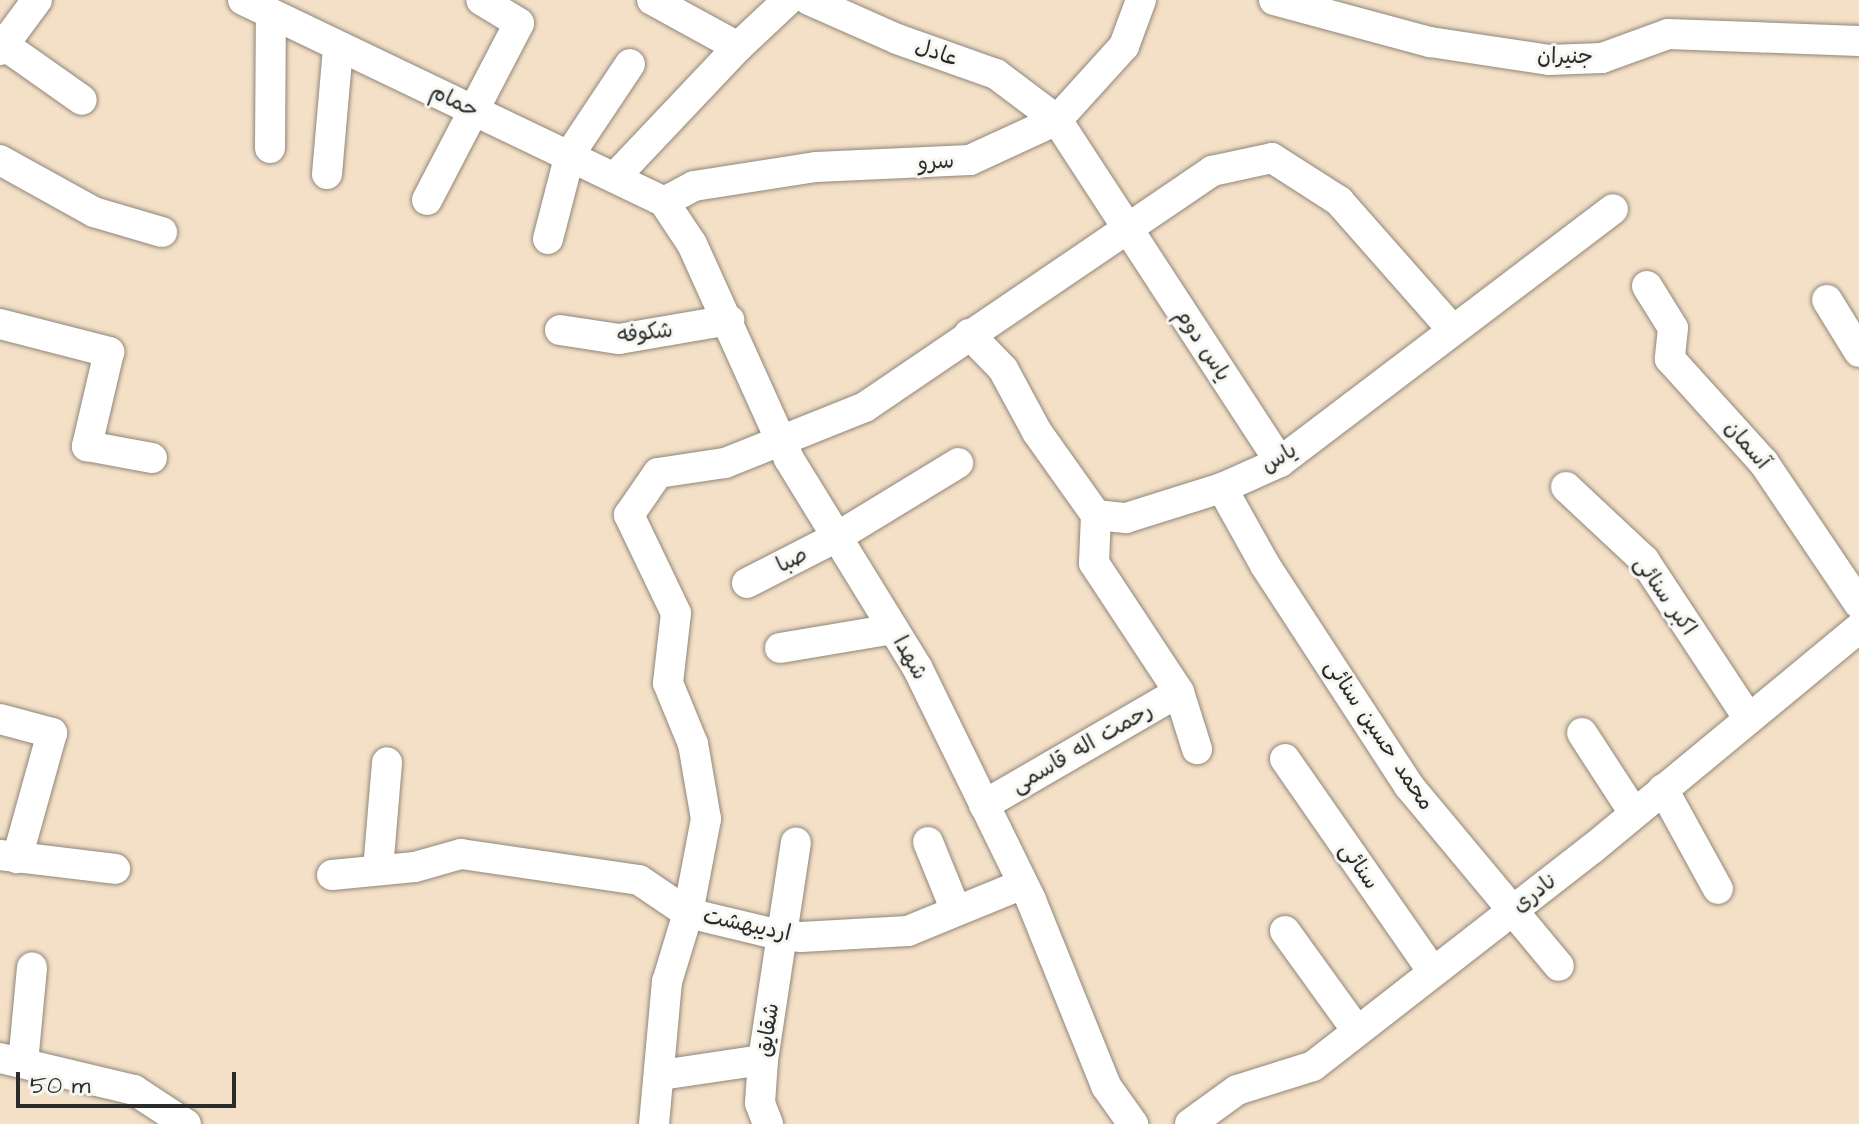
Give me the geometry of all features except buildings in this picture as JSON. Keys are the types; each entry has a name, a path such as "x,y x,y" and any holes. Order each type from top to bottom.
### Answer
{"street":[{"path":"37,0 2,47 82,100"},
{"name":"حمام","path":"243,0 338,48 570,154 664,202"},
{"path":"427,200 519,23 481,0"},
{"path":"652,0 738,47"},
{"path":"615,177 738,47 788,0"},
{"name":"عادل","path":"809,0 847,8 897,39 996,74 1057,120"},
{"name":"سرو","path":"664,202 694,186 816,167 970,160 1057,120 1124,46 1141,0"},
{"name":"جنیران","path":"1274,0 1430,42 1549,60 1602,58 1668,34 1859,41"},
{"path":"270,148 271,15"},
{"path":"327,174 338,48"},
{"path":"548,239 570,154 630,64"},
{"name":"یاس دوم","path":"1057,120 1280,462"},
{"path":"654,1124 661,1075 667,982 688,913 706,819 693,744 668,683 676,613 629,515 658,473 725,463 865,407 1212,171 1272,158 1339,201 1452,329"},
{"path":"0,160 94,212 162,232"},
{"name":"شهدا","path":"664,202 692,244 781,440 918,669 1023,884 1106,1086 1133,1124"},
{"name":"یاس","path":"1096,515 1126,518 1222,488 1280,462 1613,209"},
{"name":"آسمان","path":"1647,286 1673,328 1670,359 1764,463 1859,604"},
{"path":"1827,300 1859,352"},
{"name":"شکوفه","path":"560,330 619,339 729,320"},
{"path":"0,324 109,352 87,446 152,458"},
{"path":"969,334 1003,369 1037,432 1096,515 1094,563 1179,692 1197,749"},
{"name":"صبا","path":"747,583 837,537 958,463"},
{"name":"اکبر سنائی","path":"1566,487 1644,560 1748,718"},
{"name":"محمد حسین سنائی","path":"1222,488 1265,565 1409,786 1559,966"},
{"name":"نادری","path":"1190,1124 1237,1090 1313,1066 1511,912 1859,628"},
{"path":"780,648 893,629"},
{"name":"رحمت اله قاسمی","path":"984,805 1179,692"},
{"path":"0,719 52,733 8,856 115,869"},
{"path":"1582,733 1634,813"},
{"name":"سنائی","path":"1285,759 1433,972"},
{"path":"378,870 387,762"},
{"path":"1663,789 1718,889"},
{"name":"شقایق","path":"768,1124 760,1103 763,1060 796,842"},
{"path":"928,842 956,911"},
{"name":"اردیبهشت","path":"332,875 415,867 461,854 476,856 639,880 688,913 784,936 908,931 1023,884"},
{"path":"1285,931 1357,1031"},
{"path":"32,967 11,1060 134,1090 186,1124"},
{"path":"661,1075 763,1060"}]}
